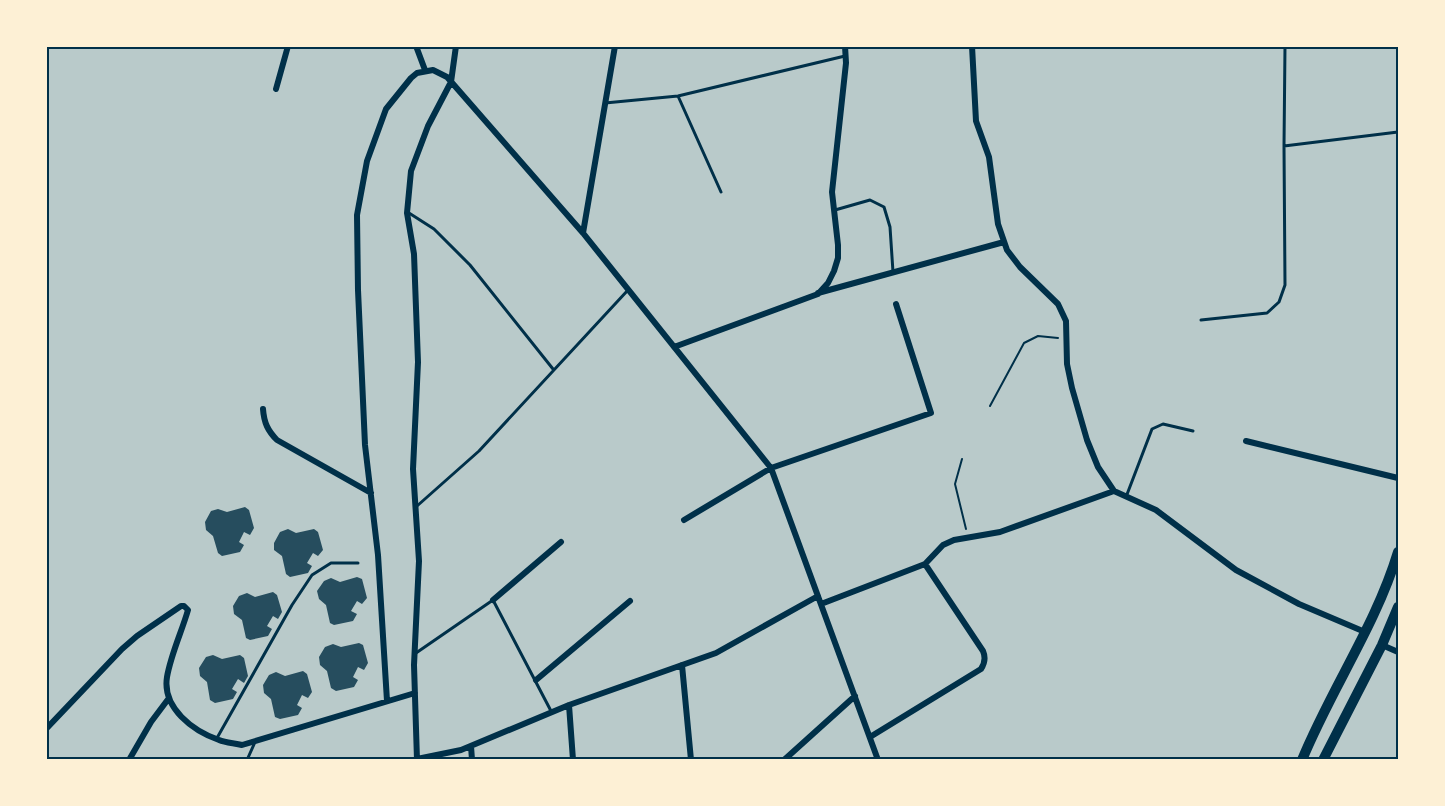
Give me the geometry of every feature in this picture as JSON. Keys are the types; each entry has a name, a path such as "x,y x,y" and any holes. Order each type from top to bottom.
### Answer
{"main road":[{"path":"1302,759 1365,632 1392,573 1398,552"},
{"path":"1323,759 1382,645 1398,607"}],"street":[{"path":"276,90 288,46"},
{"path":"416,46 425,70"},
{"path":"456,46 452,82 428,126 411,171 407,213 414,254 418,362 413,469 420,561 415,654 417,759 471,746 569,705 716,653 818,596"},
{"path":"583,233 603,104 615,46"},
{"path":"818,294 828,283 838,258 832,192 845,46"},
{"path":"972,46 976,121 989,157 998,224 1007,250 1020,267 1058,304 1066,321 1067,364 1087,440 1098,467 1114,491 1156,510 1236,570 1299,604 1365,632"},
{"path":"387,701 378,555 364,421 357,215 367,161 386,109 411,78 425,70 440,72 452,82 583,233 771,468 878,759"},
{"path":"674,348 818,294 1004,242"},
{"path":"684,520 771,468 931,413 896,304"},
{"path":"263,409 264,421 269,432 277,440 371,494"},
{"path":"1246,441 1398,478"},
{"path":"821,604 925,564 943,545 954,540 1000,532 1114,491"},
{"path":"493,600 561,542"},
{"path":"870,737 984,665 983,651 925,564"},
{"path":"536,680 630,602"},
{"path":"46,729 130,643 181,606 188,610 167,676 166,687 169,698 185,721 217,739 242,745 415,693"},
{"path":"1382,645 1398,652"},
{"path":"682,665 691,759"},
{"path":"784,759 855,696"},
{"path":"129,759 151,722 169,698"},
{"path":"569,705 573,759"},
{"path":"471,746 472,759"}],"lane":[{"path":"1201,320 1268,313 1279,302 1284,285 1285,46"},
{"path":"603,104 678,96 845,56"},
{"path":"678,96 721,192"},
{"path":"1284,146 1398,132"},
{"path":"834,211 870,200 884,207 890,227 893,272"},
{"path":"407,213 434,229 470,265 553,369"},
{"path":"416,508 479,452 628,290"},
{"path":"1126,497 1152,429 1163,424 1193,431"},
{"path":"217,739 292,605 312,575 331,563 358,563"},
{"path":"415,654 493,600 552,712"},
{"path":"247,759 255,741"}],"path":[{"path":"990,406 1024,343 1038,336 1049,336 1059,338 1068,344"},
{"path":"962,459 955,484 969,536"}],"shaded area":[{"path":"46,47 1398,47 1398,759 47,759"}],"building":[{"path":"245,507 249,510 254,528 250,535 244,532 239,542 244,545 240,552 222,556 218,553 213,536 206,530 205,522 211,511 218,509 227,512"},
{"path":"288,529 296,533 314,529 318,532 323,550 318,556 313,553 307,563 312,566 308,573 290,577 286,574 282,556 274,550 274,543 280,532"},
{"path":"357,577 362,579 367,598 362,604 357,601 351,611 357,614 353,621 334,625 330,623 326,605 319,599 317,591 324,581 331,578 340,582"},
{"path":"273,592 277,595 282,612 278,619 273,616 267,626 272,629 268,636 250,640 246,638 242,620 234,614 233,606 239,596 247,593 255,597"},
{"path":"359,643 363,645 368,663 364,670 358,667 353,677 358,680 354,687 336,691 331,688 327,671 320,665 319,657 325,647 333,644 341,647"},
{"path":"213,655 222,659 240,655 244,658 248,676 244,683 238,679 232,689 237,692 233,699 215,703 210,700 207,682 200,676 199,668 206,657"},
{"path":"303,671 307,674 312,692 308,698 302,695 297,705 302,708 298,715 280,719 275,717 271,699 264,693 263,685 269,675 276,672 285,676"}]}
